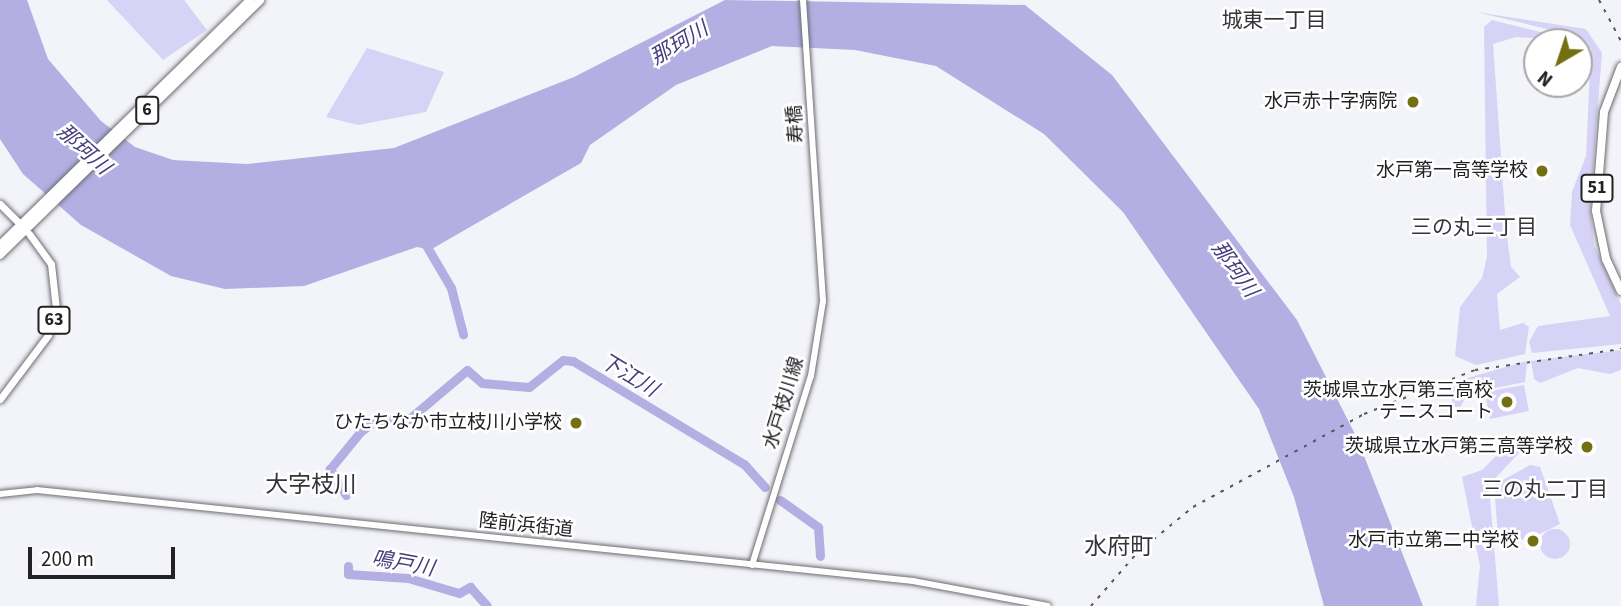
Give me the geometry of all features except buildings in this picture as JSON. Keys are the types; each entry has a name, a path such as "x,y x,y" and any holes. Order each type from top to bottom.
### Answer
{"highway":[{"name":"6","path":"0,255 32,218 250,0"},
{"name":"6","path":"0,245 32,218 260,0"},
{"name":"51","path":"1621,67 1613,82 1596,211 1606,259 1621,291"}],"main road":[{"name":"寿橋","path":"803,0 821,247"},
{"path":"0,204 17,221"},
{"name":"63","path":"0,399 48,335 56,309 51,264 29,234"},
{"name":"水戸枝川線","path":"752,565 811,376 822,301 821,247"},
{"name":"陸前浜街道","path":"0,494 37,490 939,584 1048,606"}],"shaded area":[{"path":"107,0 184,0 207,30 163,60"},
{"path":"1476,12 1580,28 1543,28"},
{"path":"1492,20 1524,28 1523,38 1493,44 1506,228 1511,267 1520,277 1497,294 1500,330 1523,323 1529,327 1525,354 1476,365 1455,356 1460,307 1482,278 1487,257 1484,27"},
{"path":"1593,40 1602,53 1590,205 1594,245 1621,304 1621,344 1532,353 1529,342 1538,326 1610,316 1570,225 1572,192 1586,156 1589,98 1593,98"},
{"path":"367,48 444,72 426,112 358,125 326,117"},
{"path":"1621,350 1621,370 1610,374 1578,368 1540,383 1534,379 1531,361"},
{"path":"1527,361 1525,382 1469,393 1460,407 1453,407 1450,383"},
{"name":"茨城県立水戸第三高校 テニスコート","path":"1524,385 1529,411 1490,419 1485,392"},
{"path":"1532,439 1489,485 1499,606 1476,606 1480,566 1462,477 1482,470 1507,445"},
{"path":"1530,465 1540,467 1560,524 1527,540 1498,537 1494,485"},
{"path":"1555,529 1565,534 1570,544 1565,554 1555,559 1545,554 1540,544 1545,534"}],"water":[{"name":"那珂川","path":"0,0 27,0 48,59 101,121 135,147 173,160 247,164 394,148 574,77 725,0 1025,5 1112,75 1297,320 1357,438 1423,606 1324,606 1294,497 1259,409 1123,212 1044,134 936,66 855,50 772,46 676,85 590,145 581,163 430,250 417,247 304,286 225,289 171,276 81,225 23,174 0,139"}],"waterway":[{"name":"鳴戸川","path":"423,240 451,288 463,334"},
{"name":"下江川","path":"467,370 482,383 529,387 563,360 573,361 744,464 765,487"},
{"name":"鳴戸川","path":"346,495 330,469 361,431 375,421 409,419 467,370"},
{"name":"下江川","path":"780,500 818,527 820,556"},
{"name":"鳴戸川","path":"348,566 348,574 408,578 459,593 470,587 487,606"}],"railway":[{"path":"1599,0 1621,41"},
{"path":"1091,606 1137,553 1193,507 1364,414 1475,370 1621,349"}],"place":[{"name":"水戸赤十字病院","path":"1413,102"},
{"name":"水戸第一高等学校","path":"1542,171"},
{"name":"茨城県立水戸第三高校 テニスコート","path":"1507,402"},
{"name":"ひたちなか市立枝川小学校","path":"576,423"},
{"name":"茨城県立水戸第三高等学校","path":"1587,447"},
{"name":"水戸市立第二中学校","path":"1533,541"}],"district":[{"name":"城東一丁目","path":"1274,20"},
{"name":"三の丸三丁目","path":"1474,227"},
{"name":"大字枝川","path":"311,485"},
{"name":"三の丸二丁目","path":"1545,489"},
{"name":"水府町","path":"1119,547"}]}
